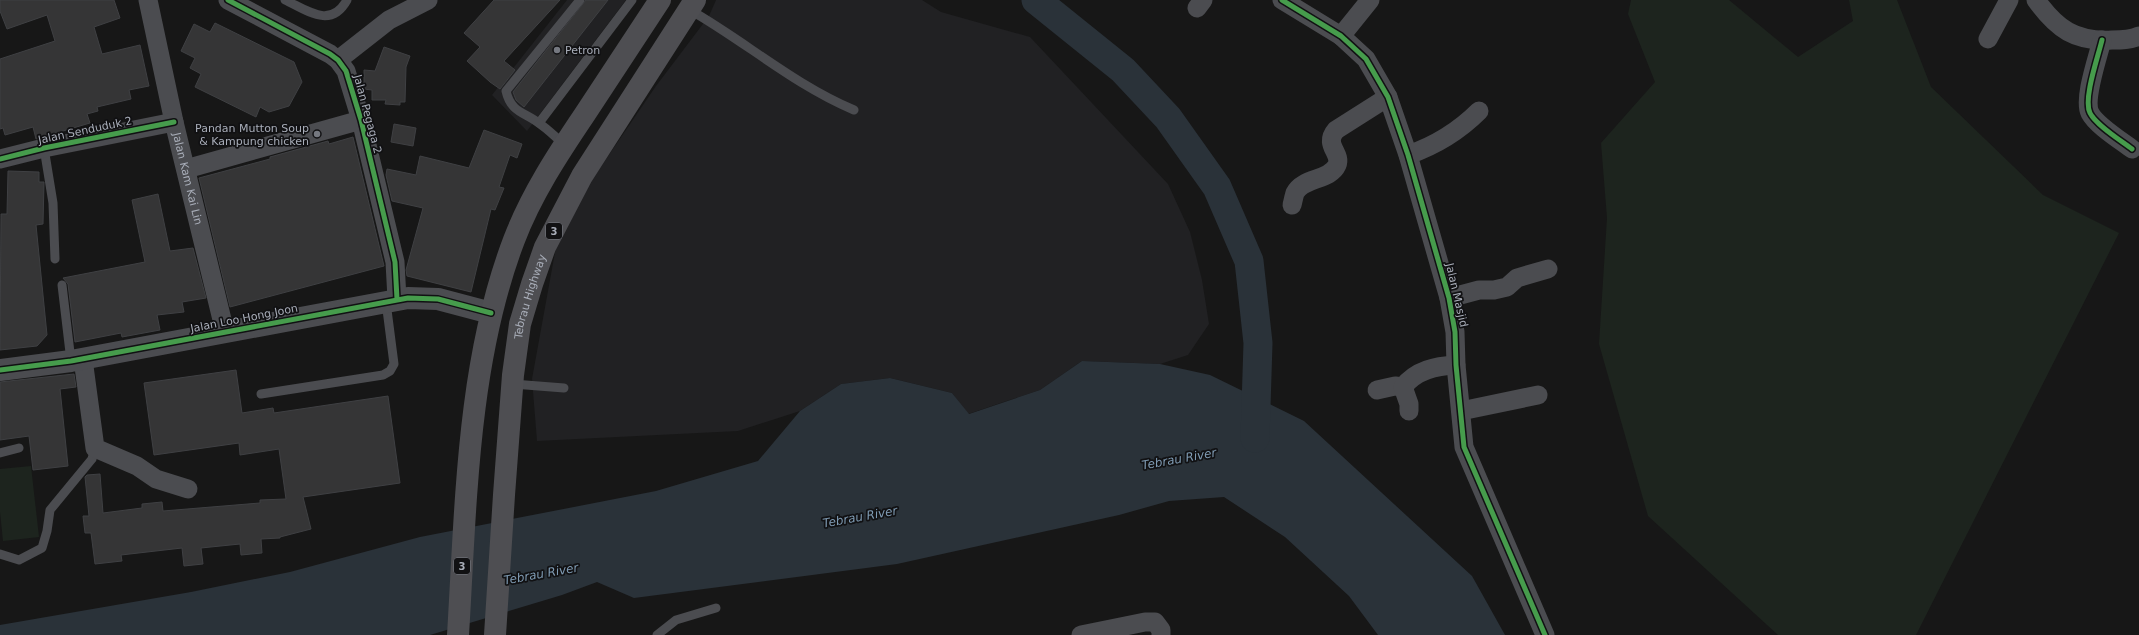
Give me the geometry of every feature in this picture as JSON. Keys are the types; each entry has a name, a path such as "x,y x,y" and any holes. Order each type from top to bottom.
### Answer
{"highway":[{"name":"3","path":"458,635 466,498 472,428 491,313 514,240 533,197 565,145 660,0"},
{"name":"Tebrau Highway","path":"496,635 504,495 513,384 520,324 545,247 582,176 693,5"}],"street":[{"name":"Jalan Kam Kai Lin","path":"148,0 174,122 225,332"},
{"path":"228,0 338,60 389,20 428,0"},
{"name":"Jalan Masjid","path":"1282,0 1298,12 1341,36 1366,59 1388,97 1408,155 1449,298 1455,332 1456,365 1464,447 1545,635"},
{"path":"1341,36 1370,0"},
{"path":"1988,39 2009,0"},
{"path":"2036,0 2060,27 2079,38 2102,40 2133,39 2139,36"},
{"path":"2102,40 2088,102 2090,113 2102,126 2132,149"},
{"name":"Jalan Pegaga 2","path":"338,60 346,71 361,120 395,262 391,300"},
{"path":"1292,205 1295,192 1303,185 1330,172 1336,166 1338,161 1330,142 1331,136 1336,130 1388,97"},
{"path":"1408,155 1430,148 1470,120 1479,111"},
{"path":"186,169 361,120"},
{"name":"Jalan Senduduk 2","path":"0,159 44,148 174,122"},
{"path":"1449,298 1479,290 1494,290 1507,287 1517,278 1548,269"},
{"name":"Jalan Loo Hong Joon","path":"0,370 77,360 391,300 438,299 491,313"},
{"path":"77,360 95,448 137,466 156,479 188,489"},
{"path":"1404,387 1410,377 1437,366 1456,365"},
{"path":"1377,390 1395,386 1404,387"},
{"path":"1404,387 1410,404 1409,411"},
{"path":"1461,411 1538,395"},
{"path":"1081,635 1145,622 1158,629"}],"lane":[{"path":"285,0 316,15 333,16 341,11 347,0"},
{"path":"565,145 539,123 520,113 509,102 506,91 580,0"},
{"path":"539,123 632,0"},
{"path":"693,5 724,30 782,72 816,92 854,110"},
{"path":"44,148 53,203 55,259"},
{"path":"62,285 77,360"},
{"path":"261,394 383,375 390,371 394,364 391,300"},
{"path":"513,384 564,388"},
{"path":"0,453 19,448"},
{"path":"0,554 19,560 42,548 47,531 50,510 92,459 95,448"},
{"path":"657,635 676,620 716,608"}],"shaded area":[{"path":"567,0 626,0 527,131 492,95"},
{"path":"716,0 922,0 941,12 1030,37 1168,184 1190,232 1202,280 1209,324 1188,355 1160,364 1082,361 1040,390 968,414 952,393 890,378 841,384 800,411 738,431 537,441 532,379 556,247 591,181 656,86 709,16"},
{"path":"1631,0 1729,0 1798,57 1853,21 1849,0 1897,0 1931,87 2043,195 2119,233 1916,635 1778,635 1648,516 1599,344 1607,218 1601,143 1655,82 1628,14"},
{"path":"31,466 39,537 3,541 0,512 0,469"}],"water":[{"name":"Tebrau River","path":"1082,361 1160,364 1210,375 1304,421 1472,576 1505,635 1378,635 1349,596 1285,537 1224,497 1169,501 1119,515 897,564 634,598 597,582 562,595 430,635 0,635 0,625 191,592 290,572 420,537 656,491 758,461 800,411 841,384 890,378 952,393 969,414 1040,390"}],"building":[{"path":"0,0 114,0 120,18 94,27 102,54 140,45 149,86 129,90 131,99 97,107 98,111 87,114 90,123 36,139 33,127 5,135 3,128 0,129 0,59 55,41 47,15 7,29 0,11"},
{"path":"494,0 560,0 504,61 515,70 500,89 467,61 480,47 464,33"},
{"name":"Petron","path":"586,0 608,0 524,107 516,100 513,92"},
{"path":"215,23 294,62 302,82 289,106 269,112 260,107 256,117 195,87 201,74 190,68 195,58 181,51 194,24 210,32"},
{"path":"384,47 410,56 406,67 405,102 400,102 400,105 385,104 386,100 372,100 372,90 364,89 364,70 375,71"},
{"path":"394,124 416,128 413,146 391,142"},
{"path":"484,130 522,144 517,158 510,155 499,187 504,188 495,210 491,209 471,292 407,276 406,270 423,208 392,201 386,175 387,169 416,175 420,156 469,168"},
{"path":"353,137 384,266 230,307 199,178 270,159 270,157 328,141 329,144"},
{"path":"8,171 39,172 39,182 44,182 43,224 36,225 47,335 37,346 0,350 1,214 7,214"},
{"path":"158,194 170,251 193,248 206,298 182,302 184,312 157,315 160,330 122,337 121,333 75,342 68,284 63,278 145,262 132,200"},
{"path":"236,370 242,413 273,408 274,413 388,396 400,483 303,497 311,529 280,538 261,539 262,553 241,555 240,544 201,548 203,564 184,566 182,548 121,555 122,561 95,564 91,533 85,533 83,516 89,516 85,477 87,475 100,474 103,513 142,508 142,504 162,502 163,511 260,503 260,500 286,499 279,449 240,455 239,443 154,455 144,383"},
{"path":"74,374 76,387 60,389 68,466 33,470 29,436 0,440 0,382"}],"waterway":[{"path":"1036,0 1123,70 1168,118 1217,187 1249,261 1258,343 1255,438"}],"cycle path":[{"path":"228,0 330,54 338,60 346,71 361,120 395,262 397,299"},
{"path":"1282,0 1341,36 1366,59 1388,97 1408,155 1449,298 1455,332 1456,365 1464,447 1545,635"},
{"path":"2102,40 2090,88 2088,107 2090,113 2097,122 2132,149"},
{"path":"0,159 44,148 174,122"},
{"path":"0,370 71,361 408,298 438,299 491,313"}],"place":[{"name":"Petron","path":"557,50"},
{"name":"Pandan Mutton Soup & Kampung chicken","path":"317,134"}]}
